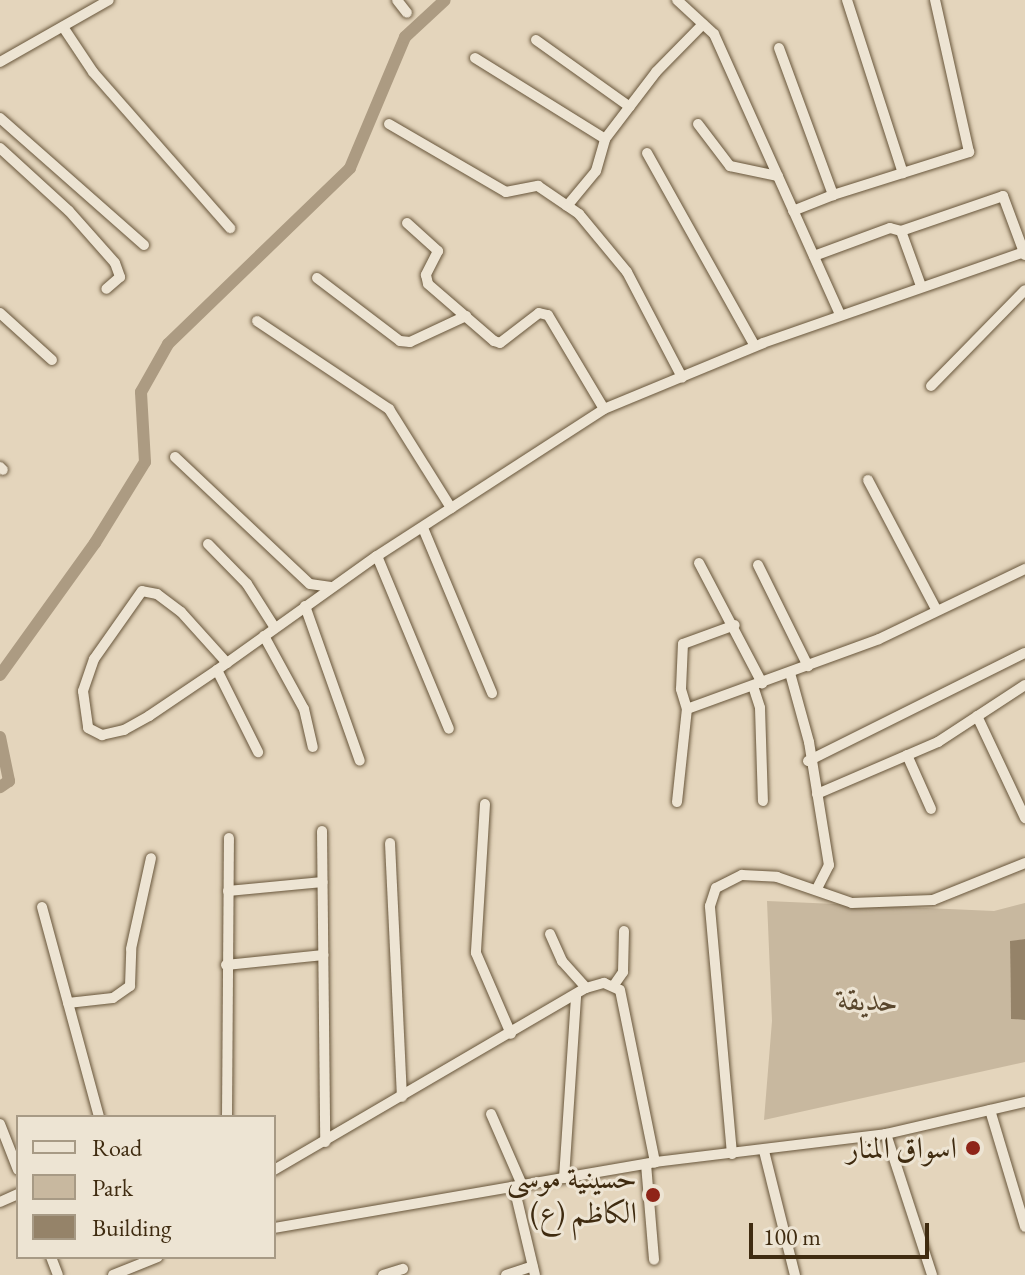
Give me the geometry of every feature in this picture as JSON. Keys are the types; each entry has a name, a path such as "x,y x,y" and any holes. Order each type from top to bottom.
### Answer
{"street":[{"path":"0,62 63,27 93,4 109,0"},
{"path":"397,0 407,13"},
{"path":"677,0 714,34 840,315"},
{"path":"847,0 903,173"},
{"path":"793,211 833,195 969,152 935,0"},
{"path":"567,206 596,171 605,139 703,24"},
{"path":"63,27 93,72 230,228"},
{"path":"536,40 630,107"},
{"path":"779,48 833,195"},
{"path":"475,58 605,139"},
{"path":"0,118 144,245"},
{"path":"389,124 506,192 538,186 567,206 627,272 682,377"},
{"path":"698,124 730,166 778,176"},
{"path":"0,148 69,211 115,263 120,277 106,289"},
{"path":"647,153 755,346"},
{"path":"227,663 181,612 157,594 142,591 94,659 83,691 88,728 102,735 124,730 217,670 227,663 331,587 377,556 604,409 755,346 921,286 1025,253 1003,196 901,231 890,228 814,256"},
{"path":"407,223 438,251 426,275 428,284 500,343 539,313 548,315 604,409"},
{"path":"901,231 921,286"},
{"path":"317,278 400,341 410,342 466,316"},
{"path":"931,386 1025,290"},
{"path":"0,313 52,360"},
{"path":"257,321 389,409 451,508"},
{"path":"175,457 310,584 331,587"},
{"path":"868,480 936,609"},
{"path":"423,528 492,693"},
{"path":"208,544 247,584 275,628"},
{"path":"377,556 449,729"},
{"path":"699,563 735,625 758,685 763,801"},
{"path":"758,565 808,666"},
{"path":"687,709 886,636 936,609 1025,569"},
{"path":"305,606 360,761"},
{"path":"677,802 687,709 681,689 683,644 735,625"},
{"path":"264,636 304,709 313,747"},
{"path":"808,761 1025,653"},
{"path":"217,670 258,752"},
{"path":"790,673 809,742 808,761 829,865 816,890"},
{"path":"817,794 907,755 1025,685"},
{"path":"977,716 1025,818"},
{"path":"907,755 931,809"},
{"path":"485,804 476,953 511,1034"},
{"path":"322,831 325,1142"},
{"path":"227,1115 229,838"},
{"path":"390,843 402,1097"},
{"path":"68,1003 113,998 130,986 131,949 151,858"},
{"path":"732,1154 710,906 716,888 742,875 777,877 852,903 933,900 1025,863"},
{"path":"228,891 323,882"},
{"path":"42,907 98,1115"},
{"path":"276,1169 581,992 614,985 623,972 624,931"},
{"path":"550,934 581,992 564,1178"},
{"path":"226,965 323,955"},
{"path":"614,985 620,990 651,1163 654,1260"},
{"path":"276,1228 651,1163 886,1134 1025,1102"},
{"path":"990,1110 1025,1227"},
{"path":"491,1114 518,1186 534,1271 506,1275"},
{"path":"0,1124 16,1165"},
{"path":"886,1134 932,1275"},
{"path":"764,1151 795,1275"},
{"path":"113,1275 137,1260"},
{"path":"383,1275 403,1269"}],"green space":[{"name":"حديقة","path":"767,901 994,911 1025,903 1025,939 1010,942 1011,1019 1025,1020 1025,1062 764,1120 772,1021"}],"building":[{"path":"1025,939 1025,1020 1011,1019 1010,941"}],"waterway":[{"path":"0,675 95,543 145,462 141,392 168,344 350,168 405,37 445,0"},
{"path":"0,737 9,781 0,787"}],"place":[{"name":"اسواق المنار","path":"973,1148"},
{"name":"حسينية موسى الكاظم (ع)","path":"653,1195"}]}
